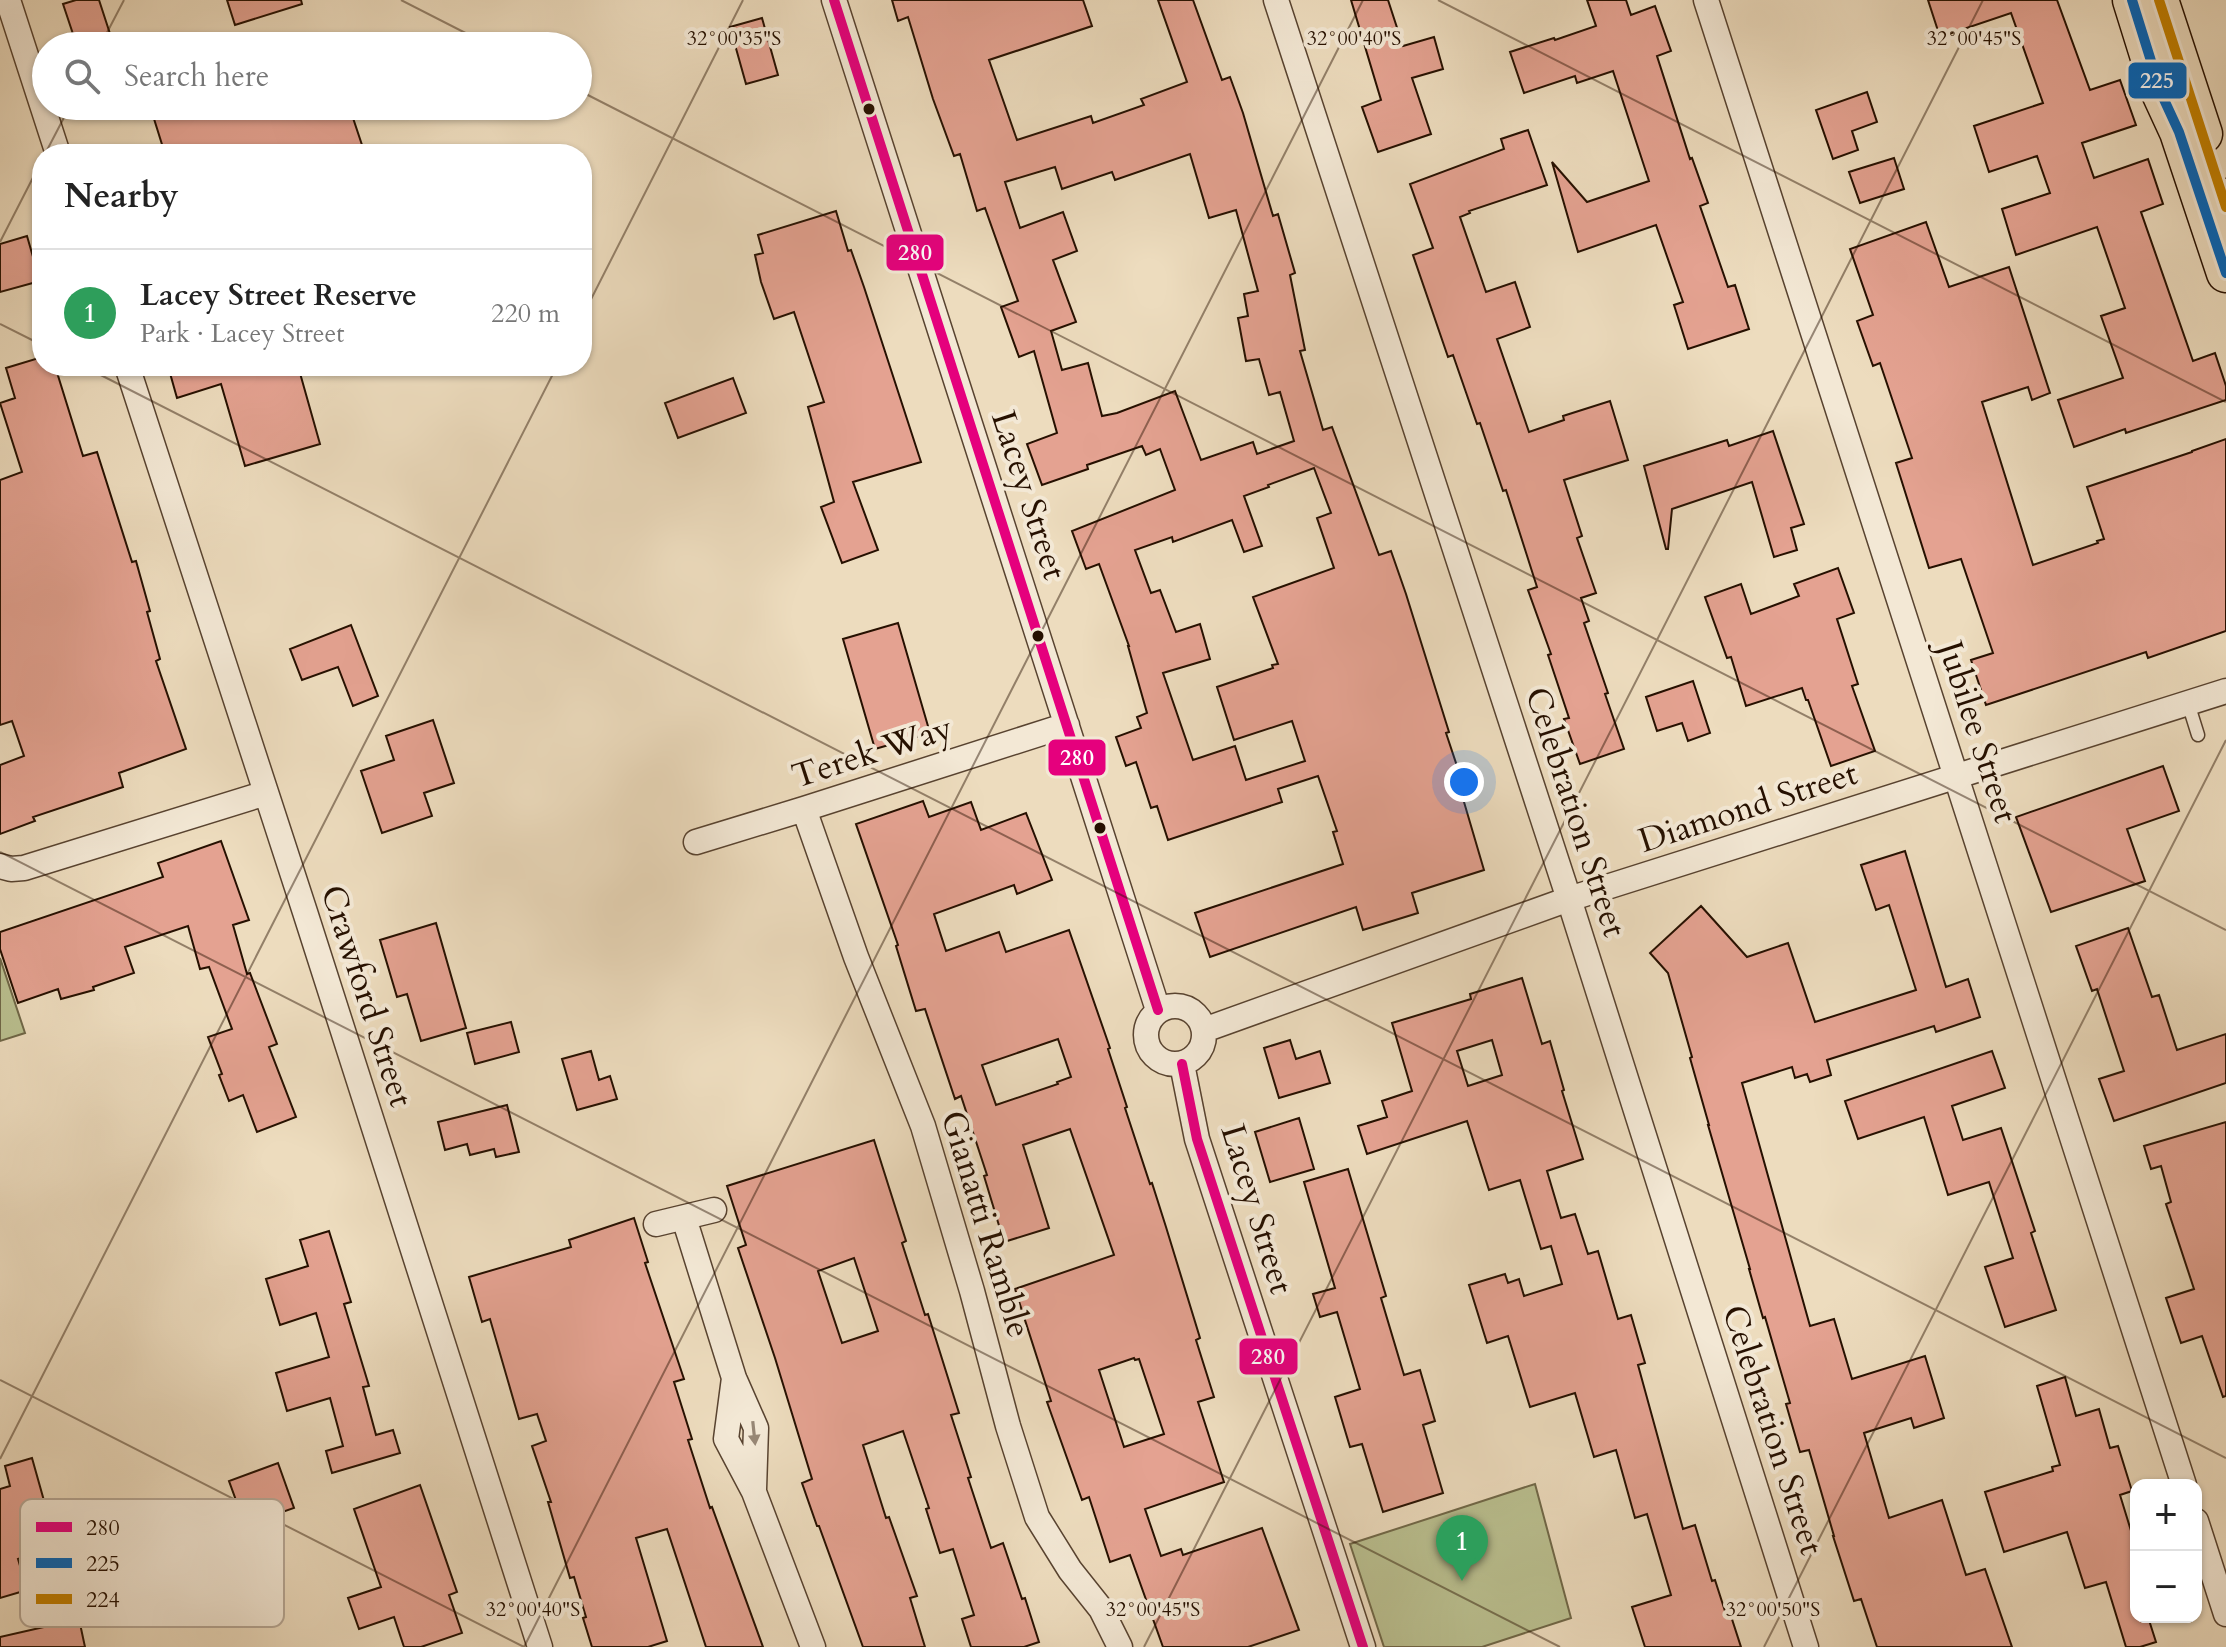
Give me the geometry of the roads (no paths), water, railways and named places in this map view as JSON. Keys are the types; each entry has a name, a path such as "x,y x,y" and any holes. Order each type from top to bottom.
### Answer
{"main road":[{"path":"2132,0 2161,93 2179,132 2218,193"},
{"path":"2142,0 2149,57"},
{"path":"2159,0 2218,193 2226,273"}],"street":[{"path":"8,0 32,74"},
{"name":"Lacey Street","path":"834,0 1158,1010"},
{"name":"Celebration Street","path":"1276,0 1569,899 1806,1647"},
{"name":"Jubilee Street","path":"1706,0 2182,1479"},
{"path":"47,120 55,144"},
{"name":"Crawford Street","path":"130,376 540,1647"},
{"name":"Diamond Street","path":"1204,1030 1569,899 2226,691"},
{"name":"Terek Way","path":"696,842 1067,725"},
{"path":"0,866 24,868 266,793"},
{"name":"Gianatti Ramble","path":"804,809 856,957 923,1126 1037,1517 1070,1570 1101,1609 1120,1647"},
{"path":"1179,1005 1193,1011 1202,1021 1204,1044 1194,1058 1182,1064 1164,1063 1151,1053 1145,1039 1147,1025 1158,1010 1179,1005"},
{"name":"Lacey Street","path":"1182,1064 1197,1139 1363,1647"},
{"path":"656,1224 714,1210"},
{"path":"684,1218 734,1378 726,1439 754,1492 813,1647"},
{"path":"2202,1540 2226,1614"}],"lane":[{"path":"2188,703 2198,735"}],"place":[{"name":"Lacey Street Reserve","path":"1462,1581"}]}
